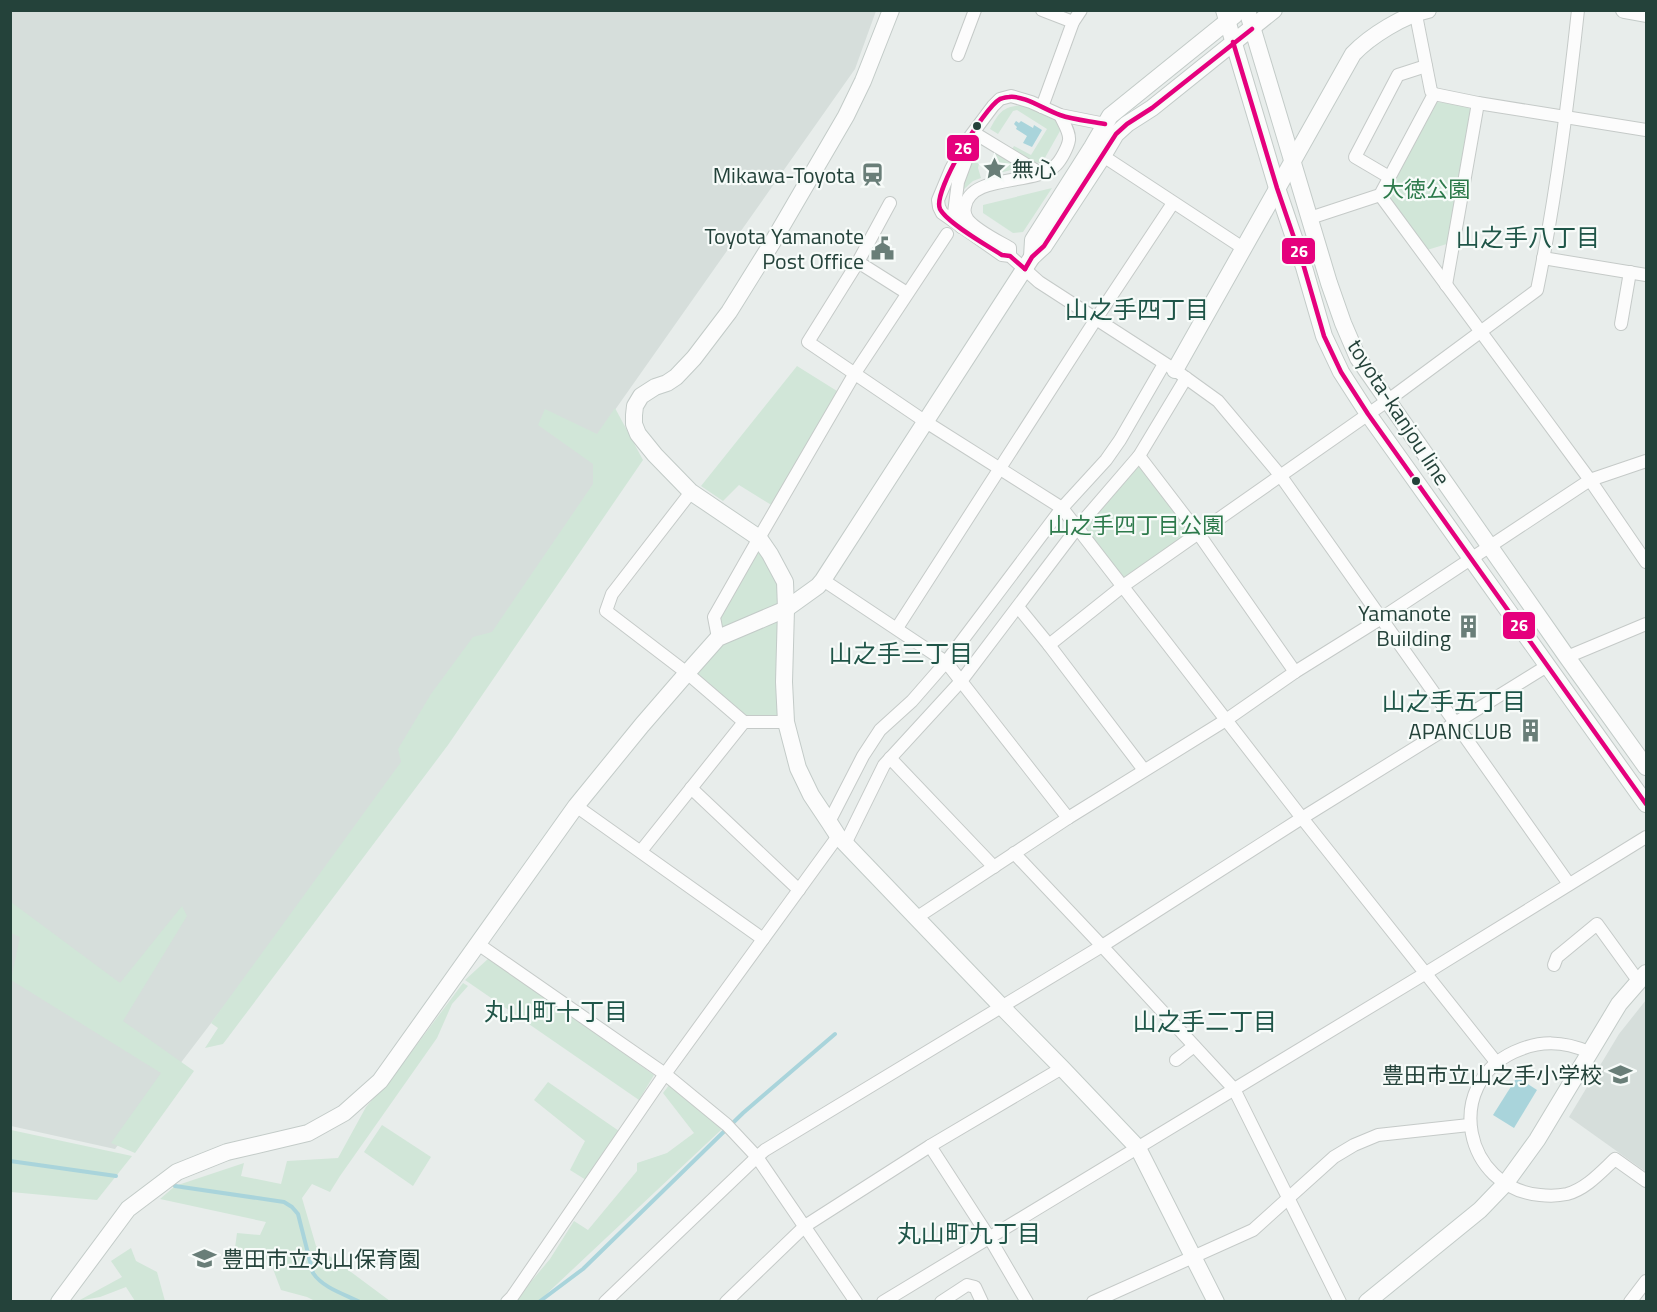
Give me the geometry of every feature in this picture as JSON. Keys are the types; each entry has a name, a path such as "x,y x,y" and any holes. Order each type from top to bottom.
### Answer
{"street":[{"path":"891,10 863,81 846,116 772,243 729,312 694,358 676,377 641,396 635,406 634,424 638,434 654,455 691,492 759,538 785,582 783,682 786,722 798,768 811,795 837,834 1138,1148 1216,1302"},
{"path":"958,55 975,10"},
{"path":"1042,10 1073,22"},
{"path":"1042,107 1073,22 1082,10"},
{"name":"toyota-kanjou line","path":"1246,10 1343,322 1358,358 1567,657 1647,767"},
{"path":"58,1302 128,1209 177,1172 227,1152 308,1133 344,1113 380,1081 576,806 687,673 718,638 786,609 823,580 1028,263 1042,248 1116,134 1274,10"},
{"path":"1048,645 1123,586 1387,401 1537,290 1566,117 1578,10"},
{"path":"1624,10 1647,14"},
{"path":"507,1302 512,1298 665,1074 799,890 884,765 962,680 1077,528 1139,456 1175,371 1353,54 1366,41 1419,11 1426,66 1431,91 1434,94 1478,104 1647,130"},
{"path":"1028,263 1034,240 1110,116 1231,14"},
{"name":"toyota-kanjou line","path":"1231,14 1233,42 1277,188 1304,267 1324,336 1341,372 1368,414 1647,804"},
{"path":"1389,177 1355,157 1398,75 1426,66"},
{"path":"1310,218 1380,195 1434,94"},
{"path":"1105,124 1060,115 1011,96 1000,99 963,146 951,169 938,200 942,213 1002,255 1028,263 1039,282 1218,401 1280,475 1569,884"},
{"path":"1446,285 1478,104"},
{"path":"1010,256 1010,248 967,219 965,204 978,188 1040,173 1056,165 1069,142 1069,135 1060,115"},
{"path":"961,227 954,213 958,182 965,159 984,119"},
{"path":"976,134 1040,173"},
{"path":"1103,156 1243,248"},
{"path":"1380,195 1590,480 1647,562"},
{"path":"890,202 858,262 808,342 926,422 1062,508 1302,818 1496,1062"},
{"path":"897,628 1173,203"},
{"path":"718,638 714,617 855,373 946,234"},
{"path":"1543,258 1647,275"},
{"path":"858,262 907,293"},
{"path":"1621,324 1630,272"},
{"path":"837,834 863,756 880,730 912,701 946,662 1062,508 1113,450 1175,371"},
{"path":"1139,456 1197,533 1295,672"},
{"path":"916,918 1068,818 1226,720 1295,672 1380,619 1590,480 1647,461"},
{"path":"691,492 612,594 606,611 687,673 744,722 786,722"},
{"path":"823,580 946,662 1068,818"},
{"path":"1018,607 1144,770"},
{"path":"1567,657 1647,624"},
{"path":"606,1302 757,1156 1102,946 1302,818 1547,666"},
{"path":"641,851 744,722"},
{"path":"890,758 994,867"},
{"path":"692,788 799,890"},
{"path":"576,806 763,939"},
{"path":"883,1302 1647,837"},
{"path":"1014,853 1234,1089 1340,1302"},
{"path":"1367,1302 1480,1210 1505,1184 1537,1140 1619,1004 1643,977 1597,924 1557,957 1554,965"},
{"path":"478,944 665,1074 718,1117 757,1156 856,1302"},
{"path":"1589,1052 1563,1044 1542,1043 1517,1051 1496,1062 1485,1073 1472,1105 1469,1125 1477,1148 1495,1177 1518,1191 1532,1194 1557,1196 1580,1188 1615,1159 1647,1181"},
{"path":"1176,1060 1194,1046"},
{"path":"726,1302 805,1226 930,1146 1062,1068"},
{"path":"1100,1300 1253,1230 1334,1157 1354,1145 1378,1135 1469,1125"},
{"path":"930,1146 1028,1302"},
{"path":"1630,1302 1647,1281"},
{"path":"941,1302 967,1285 975,1287 982,1302"}],"shaded area":[{"path":"11,11 876,11 855,69 598,434 634,469 115,1149 11,1126"},
{"name":"豊田市立山之手小学校","path":"1646,1000 1646,1172 1569,1117 1619,1034"}],"green space":[{"name":"大徳公園","path":"1438,102 1468,106 1472,112 1450,243 1427,250 1389,197 1388,191 1433,105"},
{"path":"1023,105 1056,121 1060,131 1042,163 1030,162 1011,151 1014,146 1031,155 1047,129 1017,110 1013,111 998,134 990,129 1002,111"},
{"path":"996,150 1022,167 992,175 988,165"},
{"path":"974,161 979,164 981,178 973,181 963,190 967,172"},
{"path":"1052,188 1023,232 1013,233 983,213 983,205"},
{"path":"797,366 837,391 773,506 739,485 723,501 701,486"},
{"path":"615,408 643,460 448,745 223,1044 205,1048 218,1028 211,1023 401,762 398,749 431,694 473,637 492,632 593,484 593,464 538,425 545,409 597,434"},
{"name":"山之手四丁目公園","path":"1139,461 1194,532 1123,582 1081,527"},
{"path":"759,547 778,582 781,716 774,718 747,716 693,671"},
{"path":"11,902 120,983 182,906 187,916 123,1021 194,1071 135,1153 111,1143 161,1073 11,980 20,937 11,933"},
{"path":"489,958 654,1075 639,1100 465,980"},
{"path":"463,983 468,986 452,1004 437,1038 330,1192 312,1184 302,1198 316,1246 390,1301 315,1301 281,1290 270,1261 235,1248 237,1233 260,1235 266,1222 160,1199 175,1186 244,1163 241,1176 281,1184 287,1161 338,1158 366,1107 394,1075"},
{"path":"548,1082 619,1131 586,1180 570,1170 585,1141 534,1100"},
{"path":"670,1084 722,1129 539,1301 514,1302 550,1259 574,1221 588,1230 637,1171 637,1163 667,1153 694,1133 663,1093"},
{"path":"382,1125 431,1157 413,1186 364,1152"},
{"path":"11,1130 132,1156 97,1200 11,1192"},
{"path":"131,1248 136,1261 157,1272 165,1301 135,1301 126,1287 100,1297 78,1301 122,1277 111,1261"}],"water":[{"path":"1016,121 1019,123 1021,121 1033,128 1034,125 1042,130 1032,147 1023,143 1027,136 1016,129 1014,124"},
{"path":"1517,1077 1537,1090 1514,1128 1493,1115"}],"waterway":[{"path":"539,1302 583,1269 743,1113 835,1034"},
{"path":"10,1161 116,1176"},
{"path":"175,1186 284,1202 292,1207 298,1214 313,1273 328,1287 360,1302"}],"transit line":[{"name":"26","path":"1025,269 1032,257 1044,246 1116,134 1252,29"},
{"name":"26","path":"1233,42 1324,336 1341,372 1368,414 1646,804"},
{"name":"26","path":"1025,269 1010,256 1002,255 944,215 940,209 940,200 951,169 972,133 992,106 1006,97 1021,98 1065,117 1105,124"}],"place":[{"name":"無心","path":"994,169"},
{"name":"Mikawa-Toyota","path":"873,175"},
{"name":"Toyota Yamanote Post Office","path":"882,249"},
{"name":"Yamanote Building","path":"1469,626"},
{"name":"APANCLUB","path":"1530,731"},
{"name":"豊田市立山之手小学校","path":"1620,1075"},
{"name":"豊田市立丸山保育園","path":"204,1259"}],"district":[{"name":"山之手八丁目","path":"1528,238"},
{"name":"山之手四丁目","path":"1137,310"},
{"name":"山之手三丁目","path":"901,654"},
{"name":"山之手五丁目","path":"1454,702"},
{"name":"丸山町十丁目","path":"556,1012"},
{"name":"山之手二丁目","path":"1205,1022"},
{"name":"丸山町九丁目","path":"969,1234"}]}
